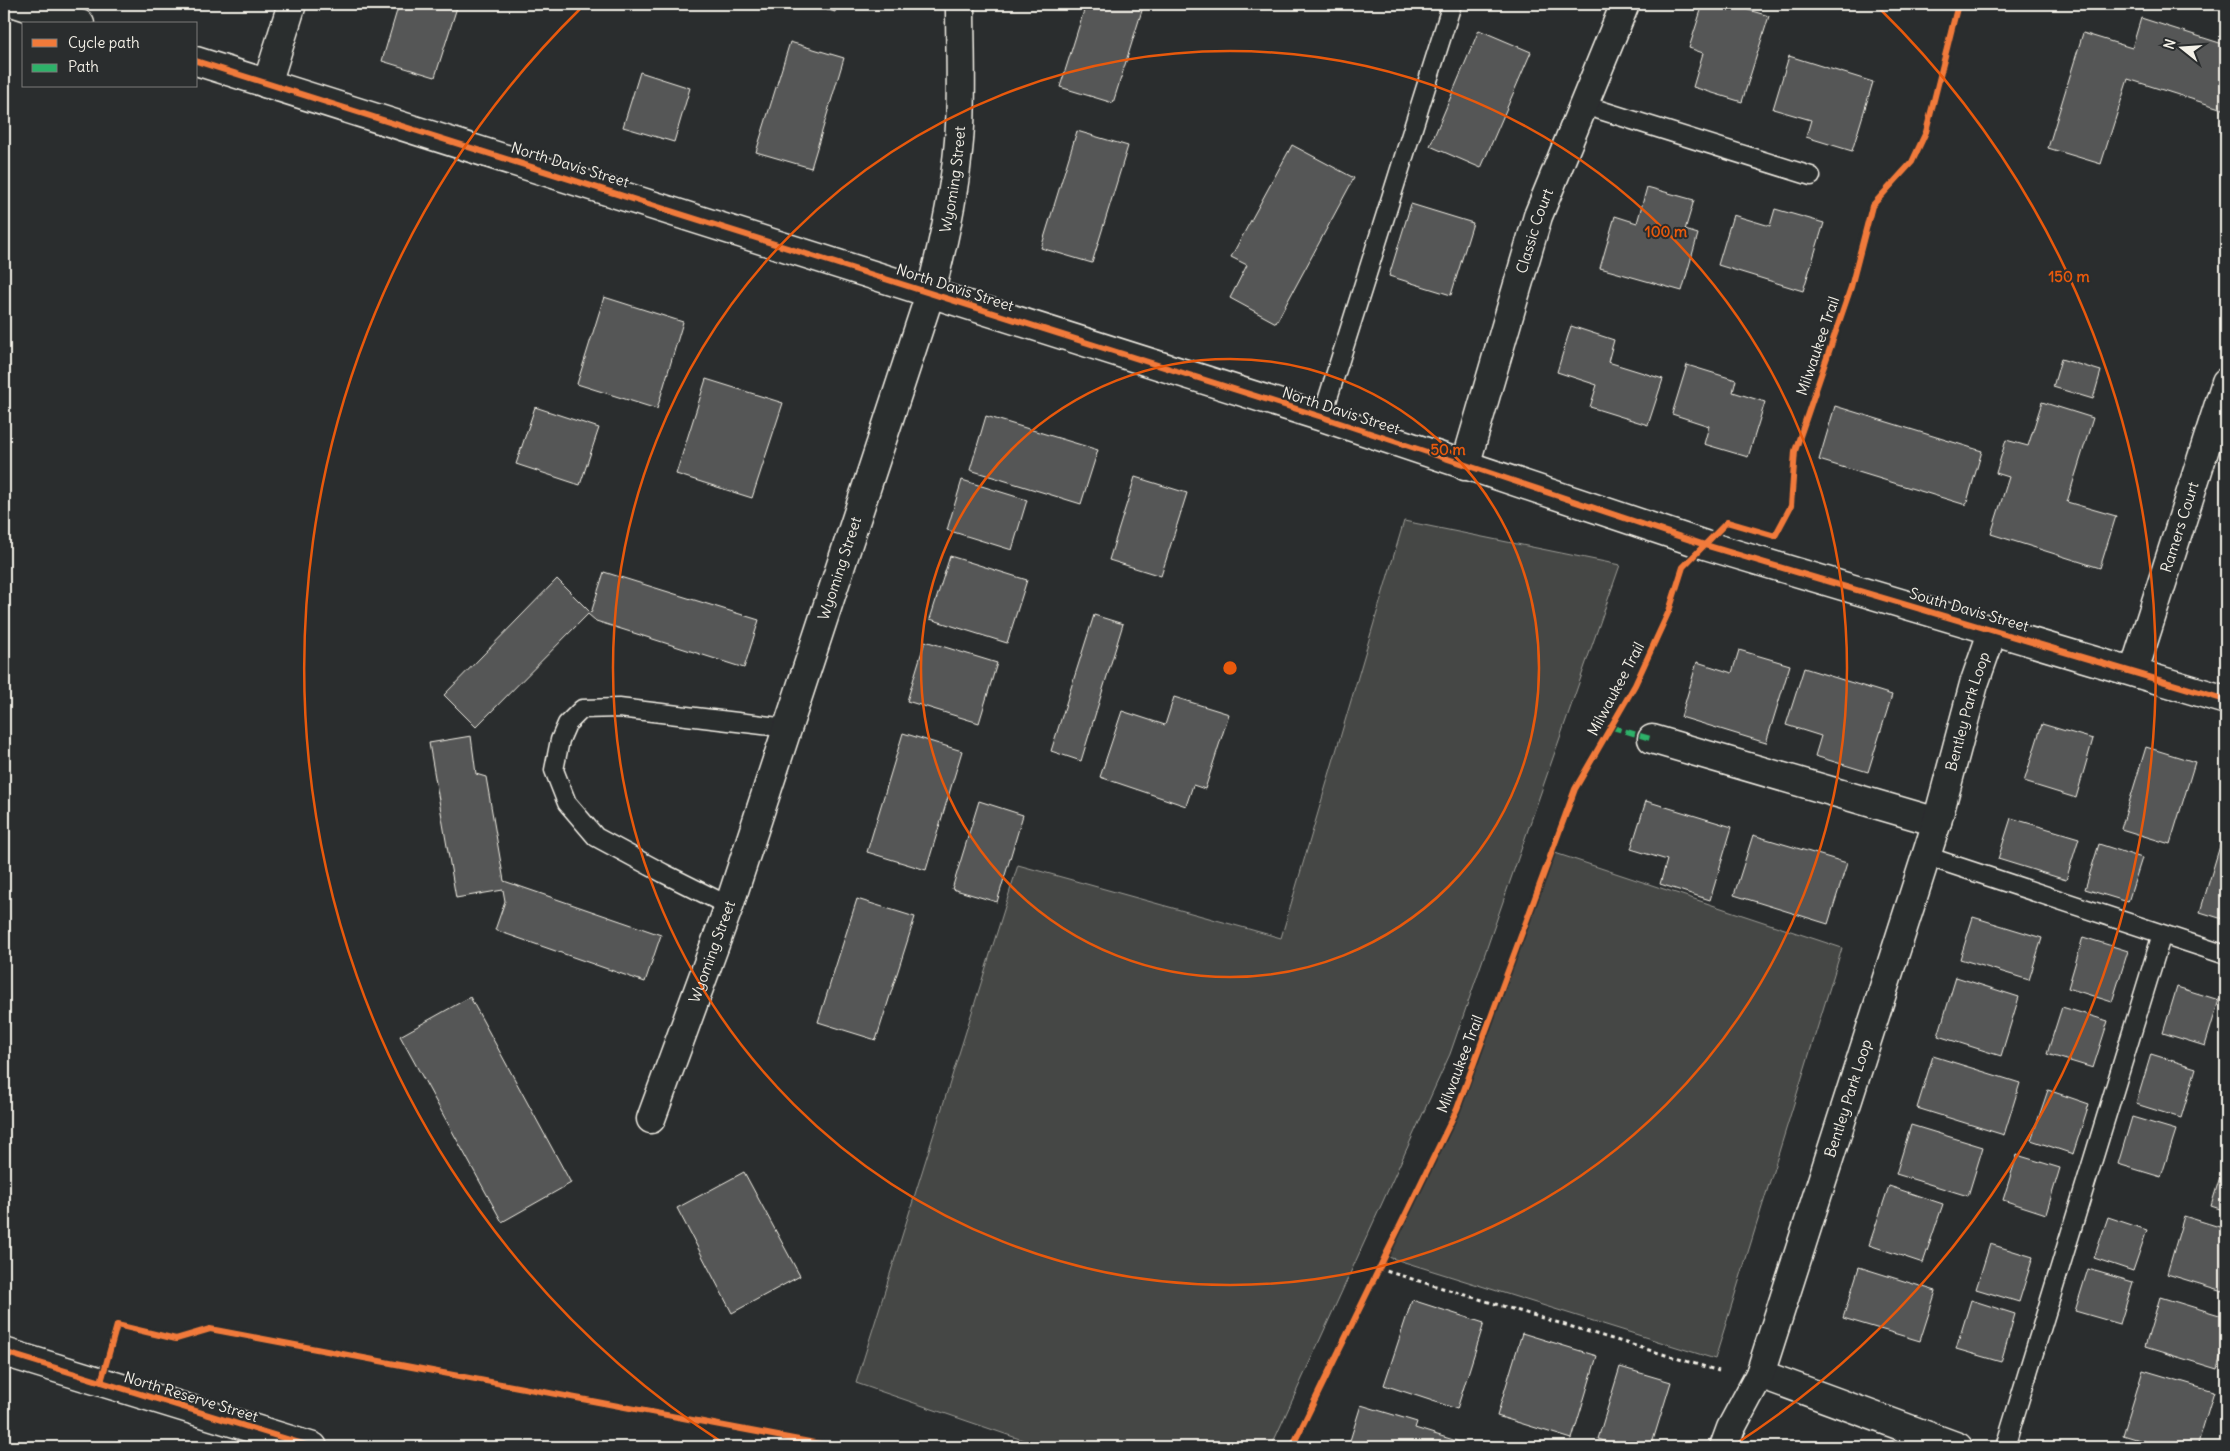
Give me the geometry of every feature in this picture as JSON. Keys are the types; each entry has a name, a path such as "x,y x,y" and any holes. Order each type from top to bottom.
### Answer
{"main road":[{"path":"18,4 74,22"},
{"path":"267,84 292,4"},
{"name":"Wyoming Street","path":"651,1119 729,906 930,294 946,234 953,192 960,125 960,4"},
{"name":"Classic Court","path":"1465,466 1538,216 1625,4"},
{"name":"North Davis Street","path":"198,62 1322,417 1705,545"},
{"name":"Ramers Court","path":"2134,671 2226,382"},
{"name":"South Davis Street","path":"1705,545 2134,671 2226,700"},
{"name":"Bentley Park Loop","path":"1724,1447 1731,1428 1760,1374 1937,822 1974,684 1993,630"},
{"path":"1652,738 1937,822"},
{"name":"North Reserve Street","path":"4,1352 313,1447"},
{"path":"1760,1374 1958,1447"}],"lane":[{"path":"1322,417 1452,4"},
{"path":"1584,106 1811,176"},
{"path":"729,906 596,837 566,803 554,770 560,740 567,724 582,710 610,708 788,728"},
{"path":"1926,856 2226,955"},
{"path":"2006,1447 2162,934"}],"path":[{"path":"1375,1278 1381,1266 1719,1371"}],"shaded area":[{"path":"1404,521 1620,565 1450,1054 1271,1447 1043,1447 856,1383 1018,865 1281,938"},
{"path":"1552,852 1842,948 1715,1359 1385,1256 1457,1109"}],"building":[{"path":"399,4 458,4 435,77 382,61"},
{"path":"809,4 837,4 835,12"},
{"path":"1086,4 1144,4 1113,103 1060,87"},
{"path":"1703,4 1728,4 1769,16 1742,102 1693,87 1703,53 1689,48"},
{"path":"2141,18 2226,45 2226,110 2128,79 2101,164 2048,148 2083,33 2132,48"},
{"path":"1479,30 1531,52 1481,168 1430,146"},
{"path":"790,42 844,58 811,168 756,152"},
{"path":"1789,56 1873,82 1852,151 1806,137 1811,120 1773,109"},
{"path":"640,72 690,88 674,142 623,127"},
{"path":"1077,131 1128,146 1092,263 1041,248"},
{"path":"1292,145 1354,178 1276,323 1230,298 1247,265 1231,257"},
{"path":"1647,187 1694,200 1685,230 1698,234 1682,291 1600,268 1615,216 1637,223"},
{"path":"1411,204 1473,223 1451,295 1389,276"},
{"path":"1775,209 1824,223 1803,291 1718,265 1733,215 1770,226"},
{"path":"604,297 683,322 657,409 577,384"},
{"path":"1571,326 1614,340 1608,362 1663,379 1648,425 1590,407 1597,385 1557,372"},
{"path":"2061,359 2101,371 2093,399 2053,387"},
{"path":"1687,365 1736,380 1733,392 1765,402 1748,457 1704,444 1709,426 1672,414"},
{"path":"706,379 783,403 752,498 676,474"},
{"path":"2042,402 2093,418 2067,502 2116,516 2100,568 1991,534 2009,477 1996,473 2006,440 2028,446"},
{"path":"1835,406 1982,451 1966,505 1819,460"},
{"path":"535,407 599,428 580,485 516,464"},
{"path":"986,416 1098,450 1081,504 970,470"},
{"path":"1135,477 1187,493 1161,576 1109,560"},
{"path":"962,480 1027,500 1012,550 947,530"},
{"path":"950,556 1027,580 1007,643 930,619"},
{"path":"604,572 759,620 744,668 596,621 588,614 476,727 444,695 557,579 591,613"},
{"path":"1094,615 1123,624 1081,761 1051,751"},
{"path":"925,641 997,663 979,723 907,701"},
{"path":"1739,650 1790,665 1766,743 1681,717 1697,662 1732,673"},
{"path":"1804,668 1892,695 1868,772 1815,756 1821,736 1786,725"},
{"path":"1174,697 1229,714 1205,789 1193,785 1186,806 1100,777 1122,711 1165,725"},
{"path":"2042,724 2093,739 2076,798 2024,782"},
{"path":"903,733 962,751 926,870 867,852"},
{"path":"471,736 476,774 486,777 504,881 661,935 645,982 495,930 505,901 503,890 456,898 429,743"},
{"path":"2146,747 2195,762 2170,844 2121,829"},
{"path":"979,801 1023,815 997,902 952,889"},
{"path":"1646,801 1732,827 1710,900 1660,884 1667,860 1631,849"},
{"path":"2011,818 2079,838 2066,880 1998,859"},
{"path":"2226,826 2226,920 2200,912"},
{"path":"1753,835 1847,863 1828,924 1734,895"},
{"path":"2099,844 2142,858 2128,902 2085,889"},
{"path":"857,899 915,917 876,1040 818,1022"},
{"path":"1973,917 2042,938 2029,980 1960,959"},
{"path":"2083,937 2128,951 2112,1002 2068,988"},
{"path":"1956,977 2019,997 2001,1056 1938,1036"},
{"path":"2177,987 2219,1000 2205,1046 2163,1033"},
{"path":"470,997 571,1183 502,1222 400,1036"},
{"path":"2062,1007 2108,1021 2093,1068 2047,1054"},
{"path":"2151,1054 2196,1068 2181,1118 2136,1104"},
{"path":"1933,1056 2020,1083 2004,1135 1917,1108"},
{"path":"2048,1090 2089,1104 2073,1154 2031,1140"},
{"path":"2132,1117 2176,1130 2161,1177 2118,1164"},
{"path":"1911,1125 1983,1147 1968,1196 1896,1174"},
{"path":"2017,1155 2060,1168 2046,1214 2003,1200"},
{"path":"2226,1157 2226,1211 2211,1206"},
{"path":"744,1172 800,1276 732,1313 677,1208"},
{"path":"1889,1186 1943,1204 1923,1263 1869,1245"},
{"path":"2184,1216 2226,1229 2226,1292 2167,1274"},
{"path":"2108,1217 2147,1230 2133,1271 2094,1258"},
{"path":"1990,1244 2033,1257 2019,1302 1976,1289"},
{"path":"1859,1267 1936,1291 1920,1341 1843,1318"},
{"path":"2088,1269 2133,1282 2120,1324 2075,1311"},
{"path":"2160,1297 2226,1317 2226,1338 2217,1369 2145,1347"},
{"path":"1412,1300 1484,1323 1457,1409 1384,1385"},
{"path":"1971,1300 2015,1314 2001,1362 1956,1349"},
{"path":"1522,1333 1597,1356 1572,1439 1497,1416"},
{"path":"1620,1367 1671,1382 1651,1447 1624,1447 1598,1439"},
{"path":"2143,1370 2214,1391 2197,1447 2163,1447 2123,1435"},
{"path":"1361,1405 1417,1422 1415,1428 1476,1447 1348,1447"}],"marked path":[{"path":"1611,727 1652,739"}],"cycle path":[{"name":"Milwaukee Trail","path":"1292,1447 1457,1109 1575,789 1635,685 1669,611 1683,567 1727,522 1775,536 1791,506 1795,451 1851,287 1872,206 1912,162 1926,132 1958,4"},
{"path":"198,62 1322,417 1705,545 2226,700"},
{"path":"101,1382 117,1325 176,1339 210,1329 836,1447"},
{"path":"4,1352 313,1447"}]}
